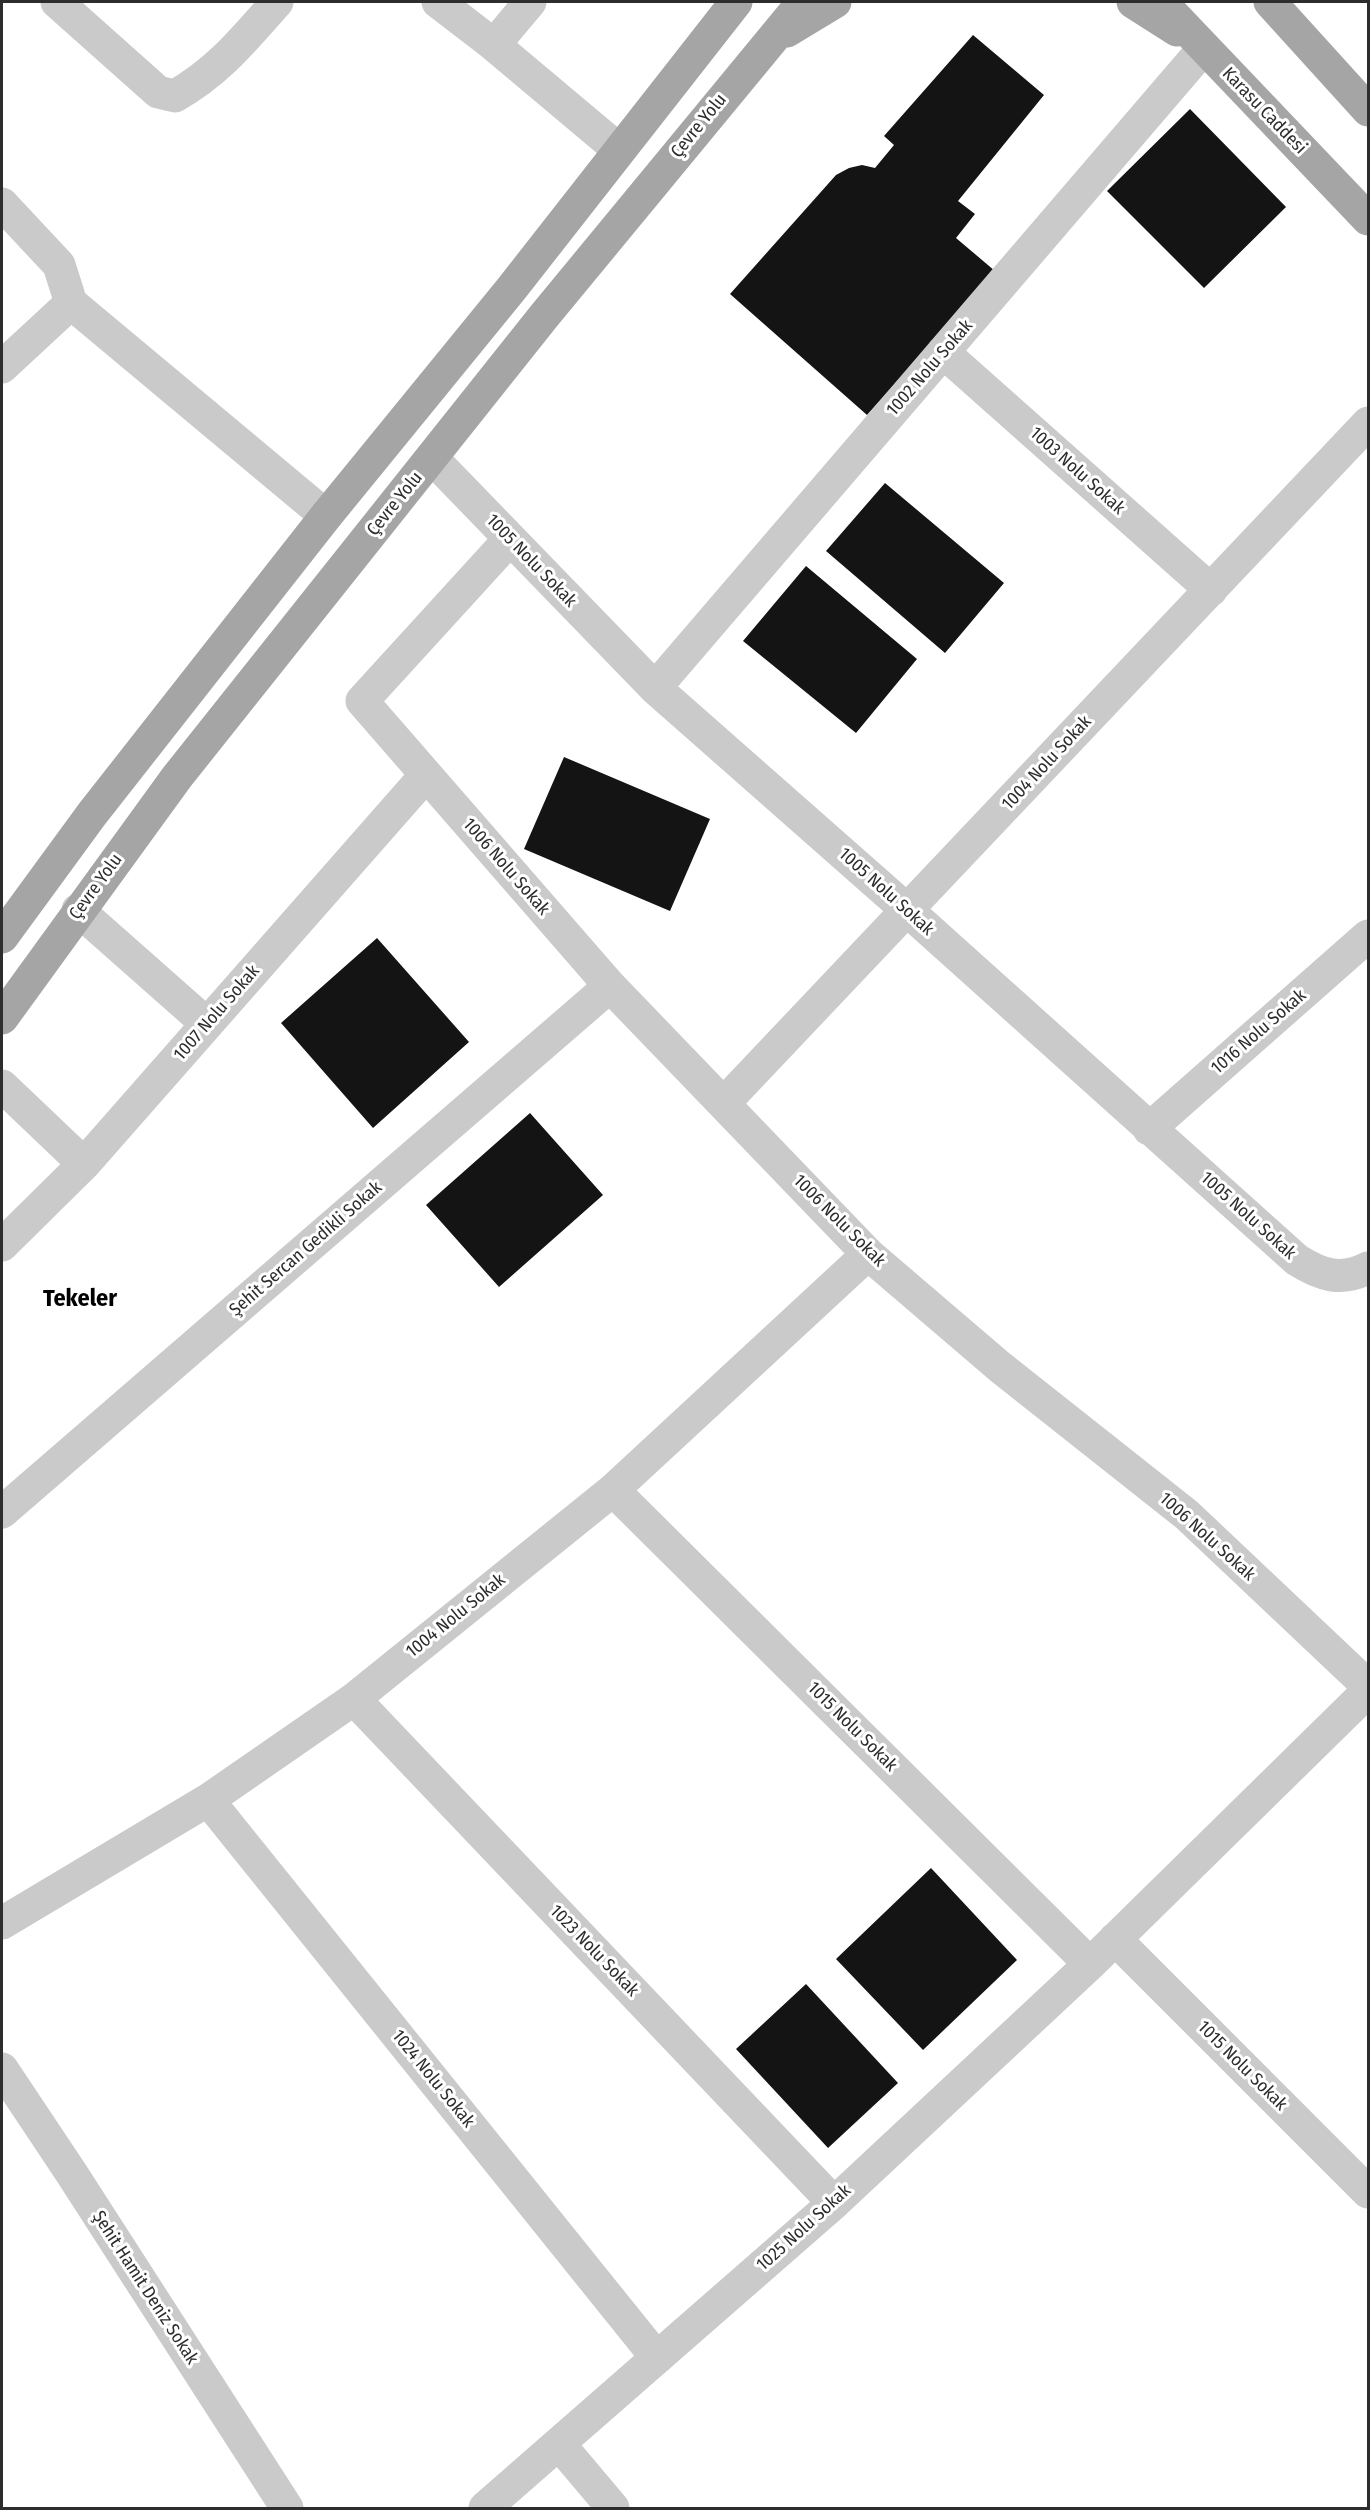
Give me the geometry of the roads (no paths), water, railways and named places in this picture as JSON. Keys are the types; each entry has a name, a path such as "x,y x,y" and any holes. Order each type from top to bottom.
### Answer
{"main road":[{"path":"2,938 92,814 326,516 512,288 736,2"},
{"name":"Çevre Yolu","path":"2,1018 78,910 177,777 765,45 803,2"},
{"path":"765,45 835,2"},
{"path":"1133,2 1204,48"},
{"name":"Karasu Caddesi","path":"1161,2 1368,219"},
{"path":"1270,2 1368,110"}],"street":[{"path":"57,2 158,92 175,96 226,60 277,2"},
{"path":"438,2 494,45 619,150"},
{"path":"494,45 530,2"},
{"name":"1002 Nolu Sokak","path":"655,688 1204,48"},
{"path":"2,204 59,265 71,303 326,516"},
{"path":"2,367 71,303"},
{"name":"1003 Nolu Sokak","path":"943,352 1211,590"},
{"name":"1004 Nolu Sokak","path":"724,1102 1368,423"},
{"name":"1005 Nolu Sokak","path":"432,458 655,688 907,910 1297,1260 1319,1274 1338,1276 1361,1272 1368,1268"},
{"name":"1006 Nolu Sokak","path":"509,540 362,700 610,986 868,1254 1000,1367 1186,1515 1368,1686"},
{"name":"1007 Nolu Sokak","path":"2,1245 84,1164 426,775"},
{"path":"78,910 207,1023"},
{"name":"1016 Nolu Sokak","path":"1149,1129 1368,936"},
{"name":"Şehit Sercan Gedikli Sokak","path":"2,1512 610,986"},
{"path":"2,1086 84,1164"},
{"name":"1004 Nolu Sokak","path":"2,1923 208,1800 354,1699 613,1490 868,1254"},
{"name":"1015 Nolu Sokak","path":"613,1490 1090,1965"},
{"name":"1025 Nolu Sokak","path":"485,2508 834,2203 1090,1965 1368,1691"},
{"name":"1023 Nolu Sokak","path":"354,1699 834,2203"},
{"name":"1024 Nolu Sokak","path":"208,1800 657,2358"},
{"name":"1015 Nolu Sokak","path":"1115,1939 1368,2192"},
{"name":"Şehit Hamit Deniz Sokak","path":"2,2069 287,2508"},
{"path":"559,2444 613,2508"}],"district":[{"name":"Tekeler","path":"80,1299"}]}
